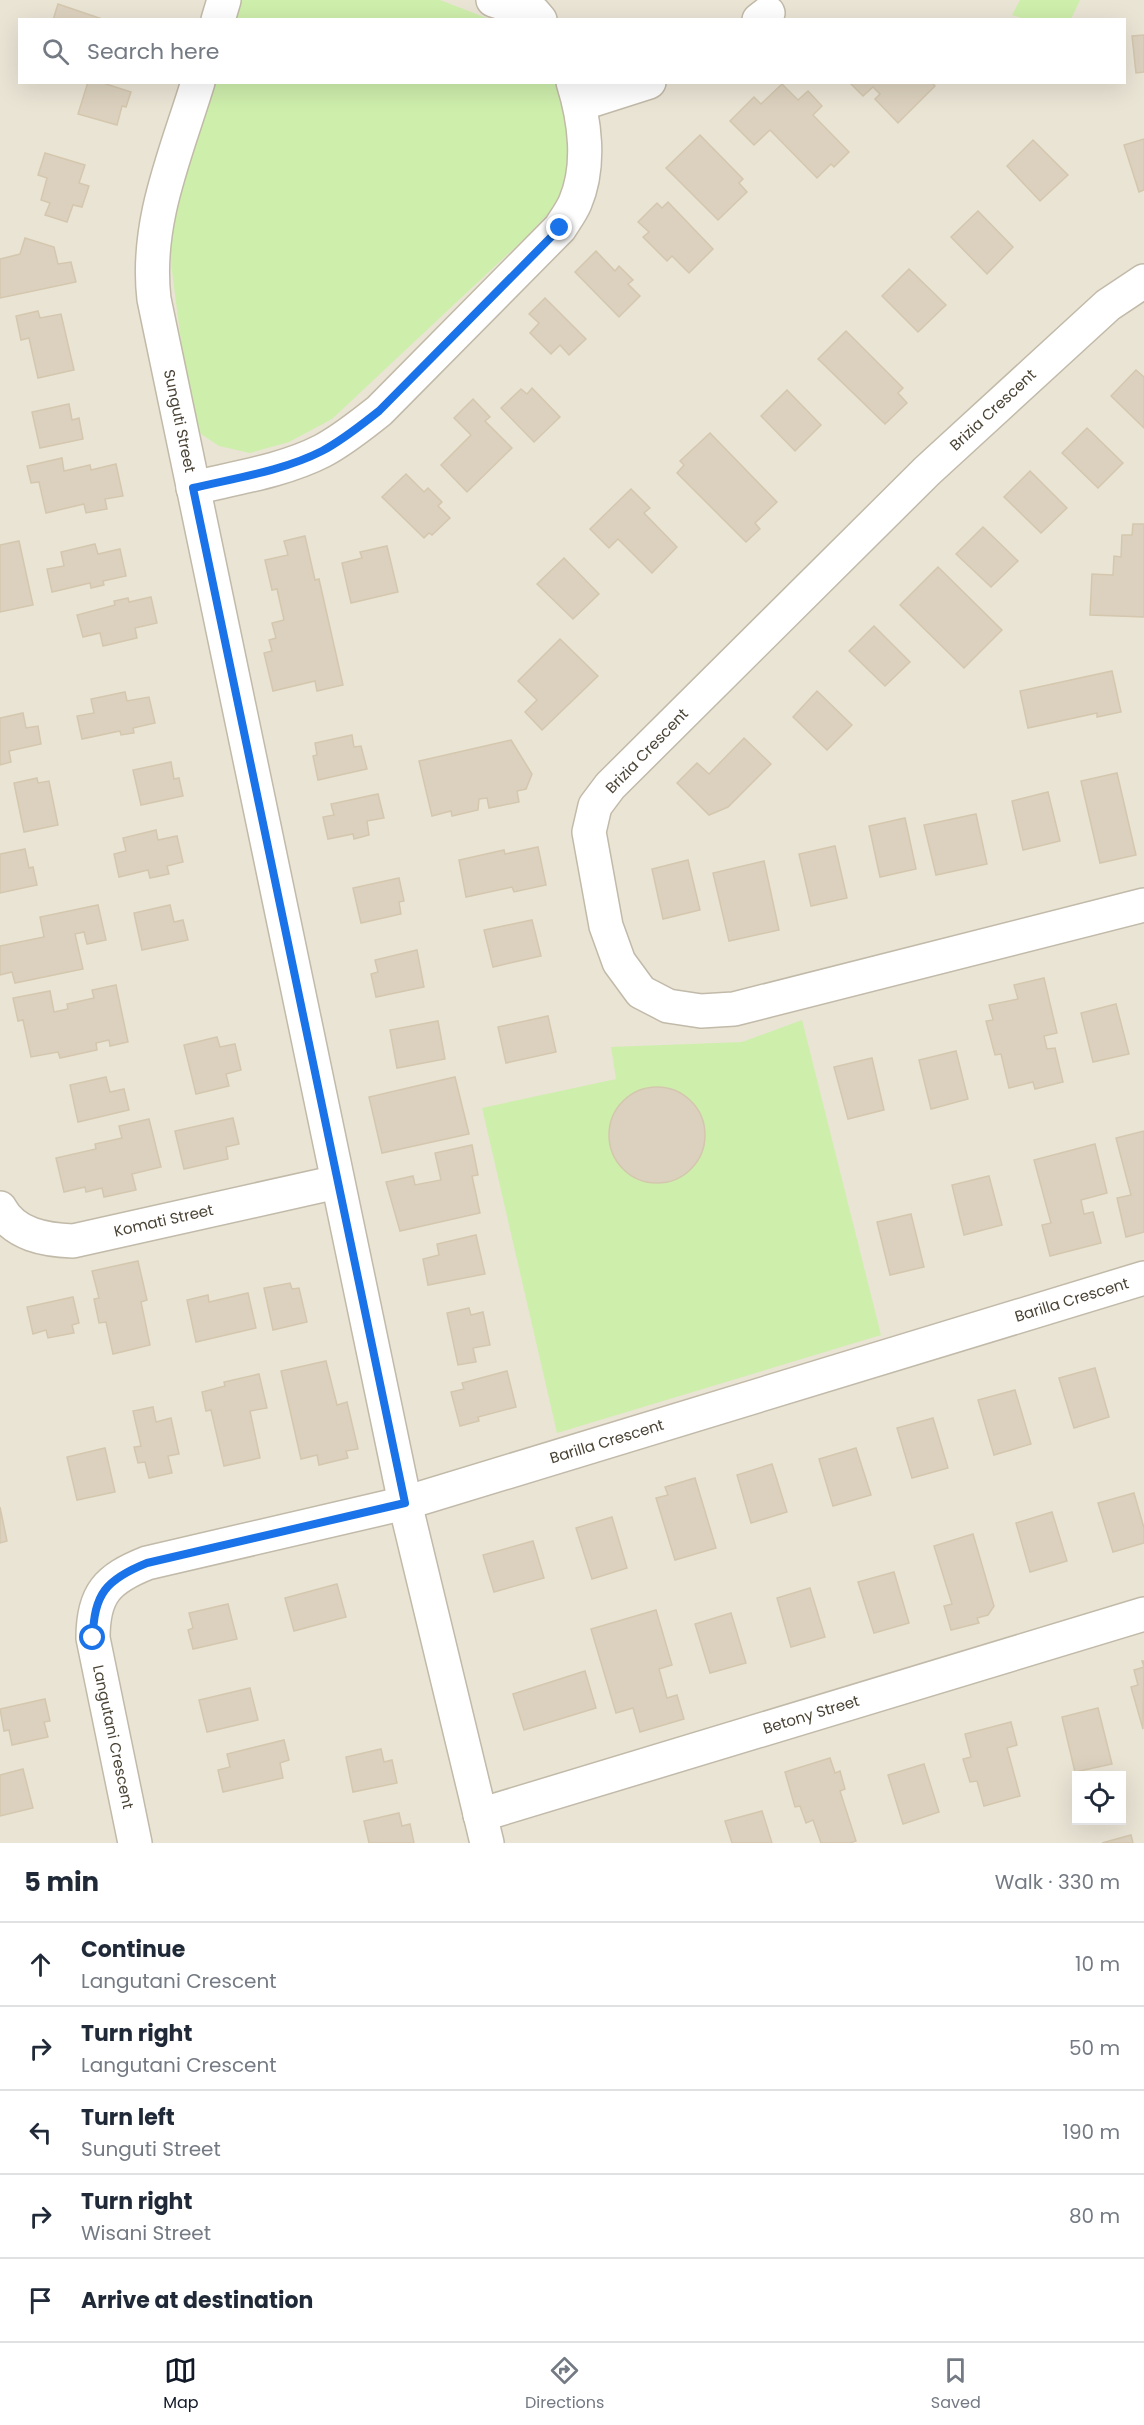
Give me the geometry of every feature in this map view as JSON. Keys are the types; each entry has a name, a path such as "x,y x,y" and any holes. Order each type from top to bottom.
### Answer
{"street":[{"path":"219,18 224,0"},
{"path":"493,0 534,13 538,18"},
{"name":"Sunguti Street","path":"197,84 159,206 151,271 154,299 405,1503"},
{"path":"193,488 279,467 320,452 348,435 379,411 560,228 575,203 583,175 584,138 576,93 636,84"},
{"name":"Brizia Crescent","path":"1144,281 1108,305 927,471 626,769 595,806 589,832 606,926 619,962 641,992 668,1006 701,1011 734,1009 1144,905"},
{"name":"Komati Street","path":"0,1208 4,1217 23,1231 45,1240 73,1241 337,1182"},
{"name":"Barilla Crescent","path":"405,1503 1144,1278"},
{"path":"405,1503 484,1829"},
{"name":"Langutani Crescent","path":"135,1843 93,1638 96,1604 105,1590 121,1573 147,1563 405,1503"},
{"name":"Betony Street","path":"484,1829 1144,1614"}],"shaded area":[{"path":"0,0 1144,0 1144,1843 0,1843"}],"green space":[{"path":"242,0 440,0 486,18 236,18"},
{"path":"1020,0 1080,0 1071,18 1021,18 1012,15"},
{"path":"215,84 557,84 568,129 568,176 559,202 526,237 332,419 289,442 250,453 219,446 201,434 190,410 169,248 177,196"},
{"path":"802,1020 881,1335 557,1433 482,1108 616,1079 611,1047 742,1042"}],"building":[{"path":"58,4 99,18 54,18"},
{"path":"1144,35 1144,72 1136,73 1132,36"},
{"path":"87,84 106,84 131,92 126,107 122,106 117,125 78,114"},
{"path":"782,84 798,100 808,91 822,106 813,115 849,152 834,167 831,164 817,178 770,130 754,145 730,121 754,97 761,104"},
{"path":"851,84 933,84 935,86 898,123 875,99 880,94 873,87 863,96"},
{"path":"700,135 743,179 739,183 747,192 718,220 666,168"},
{"path":"1144,139 1144,190 1139,192 1124,145"},
{"path":"1033,140 1068,175 1040,201 1007,166"},
{"path":"45,153 85,165 79,183 89,186 82,207 73,205 67,222 45,215 50,203 41,200 47,178 38,175"},
{"path":"668,202 713,249 689,273 672,256 667,261 643,237 649,232 638,222 657,203 662,208"},
{"path":"978,211 1013,247 987,274 951,237"},
{"path":"25,238 54,247 58,264 71,262 76,282 0,298 0,259 20,254"},
{"path":"596,251 615,271 619,266 633,280 628,284 640,296 619,317 575,272"},
{"path":"909,269 946,305 918,332 882,296"},
{"path":"545,298 586,339 569,355 560,345 551,354 530,333 539,323 529,314"},
{"path":"38,311 40,318 61,314 74,370 38,378 29,338 21,340 16,316"},
{"path":"846,331 903,388 898,393 907,403 885,424 818,359"},
{"path":"1136,370 1144,377 1144,428 1111,396"},
{"path":"532,388 560,417 534,442 501,408 521,389 527,394"},
{"path":"787,390 821,425 795,451 761,416"},
{"path":"473,399 490,417 485,421 512,448 467,492 441,465 471,435 454,418"},
{"path":"69,404 72,420 79,418 83,439 40,448 32,412"},
{"path":"1087,428 1123,463 1098,488 1062,453"},
{"path":"710,433 777,502 755,523 760,529 746,542 677,473 684,465 680,461"},
{"path":"62,458 64,471 90,465 91,470 116,464 123,496 105,499 107,509 86,513 84,504 46,513 39,482 31,483 27,466"},
{"path":"1030,471 1067,508 1041,533 1004,497"},
{"path":"406,474 424,492 428,488 442,502 438,506 450,518 432,535 429,533 424,538 382,497"},
{"path":"631,489 650,508 644,513 677,547 652,573 618,539 609,548 590,529"},
{"path":"1133,524 1144,524 1144,617 1090,615 1092,574 1113,575 1114,556 1121,557 1122,535 1132,535"},
{"path":"983,527 1018,561 991,587 956,554"},
{"path":"305,536 315,580 319,579 343,685 317,691 315,681 273,691 264,653 272,651 269,640 276,638 272,623 284,620 277,589 272,590 265,560 288,555 284,541"},
{"path":"19,541 33,605 0,612 0,545"},
{"path":"95,544 98,554 120,549 126,576 103,581 104,585 91,588 90,583 52,592 47,569 64,566 61,552"},
{"path":"387,546 398,592 351,603 342,563 362,558 360,552"},
{"path":"564,558 599,594 573,619 537,584"},
{"path":"938,567 1002,630 964,668 900,605"},
{"path":"151,597 157,623 135,628 137,638 103,646 100,633 83,637 77,615 115,605 114,601 128,598 129,602"},
{"path":"874,626 910,662 885,686 849,651"},
{"path":"560,639 598,676 542,730 525,712 537,700 518,681"},
{"path":"1112,671 1121,712 1097,717 1097,713 1028,728 1020,691"},
{"path":"817,691 852,725 827,750 793,717"},
{"path":"125,692 127,701 149,697 155,723 133,728 134,733 121,735 120,731 82,739 77,716 94,713 91,699"},
{"path":"23,713 26,728 38,726 41,744 9,751 11,762 0,765 0,718"},
{"path":"352,735 354,747 361,746 367,769 318,780 313,756 317,755 315,743"},
{"path":"744,738 771,764 728,807 709,815 677,783 697,763 709,774"},
{"path":"511,740 532,774 526,789 517,791 519,802 489,808 487,798 479,799 478,810 452,816 451,811 432,816 419,761"},
{"path":"171,762 174,779 179,778 183,796 141,805 133,770"},
{"path":"1117,773 1136,855 1100,863 1081,781"},
{"path":"37,778 38,783 49,781 58,825 24,832 14,783"},
{"path":"1048,792 1060,841 1023,850 1012,801"},
{"path":"378,794 384,818 367,821 369,835 354,839 353,834 328,839 323,817 334,815 331,804"},
{"path":"976,814 987,864 936,875 924,825"},
{"path":"905,818 916,869 880,877 869,826"},
{"path":"156,830 158,840 177,836 183,862 167,866 169,874 150,878 148,870 119,877 114,854 126,851 123,838"},
{"path":"835,846 847,898 811,906 799,854"},
{"path":"538,847 546,885 514,892 512,887 466,897 459,860 504,850 505,854"},
{"path":"25,849 29,868 33,867 37,885 0,893 0,854"},
{"path":"688,860 700,910 663,919 652,869"},
{"path":"764,861 779,930 729,941 713,873"},
{"path":"399,878 404,901 399,902 401,914 361,923 353,888"},
{"path":"98,905 106,940 87,944 84,932 75,934 83,969 15,983 12,972 0,975 0,946 44,937 40,917"},
{"path":"170,905 174,922 183,920 188,940 142,950 134,913"},
{"path":"532,920 541,956 493,967 484,930"},
{"path":"417,950 424,987 376,997 371,974 378,972 375,960"},
{"path":"1044,978 1057,1033 1044,1036 1047,1049 1055,1048 1063,1082 1035,1089 1033,1082 1009,1088 1001,1054 995,1055 986,1021 993,1020 989,1005 1018,999 1014,985"},
{"path":"116,985 128,1042 110,1046 109,1040 96,1043 97,1050 60,1058 58,1052 31,1057 23,1020 18,1021 13,998 50,991 54,1012 68,1009 67,1004 94,998 92,990"},
{"path":"1116,1004 1129,1054 1093,1062 1081,1013"},
{"path":"548,1016 556,1052 506,1063 498,1027"},
{"path":"438,1021 445,1059 397,1068 390,1030"},
{"path":"217,1037 220,1047 235,1044 241,1070 226,1074 229,1086 196,1094 184,1045"},
{"path":"956,1051 968,1099 931,1109 919,1060"},
{"path":"872,1058 884,1110 848,1119 834,1067"},
{"path":"106,1077 110,1092 124,1089 129,1110 78,1122 70,1085"},
{"path":"455,1077 469,1134 382,1153 369,1097"},
{"path":"657,1087 675,1090 691,1101 702,1117 705,1135 702,1153 691,1169 675,1180 657,1183 639,1180 623,1169 612,1153 609,1135 612,1117 623,1101 639,1090"},
{"path":"233,1118 239,1144 226,1147 228,1159 184,1169 175,1131"},
{"path":"149,1119 161,1167 132,1174 136,1190 104,1197 102,1188 86,1192 85,1187 64,1192 56,1158 96,1149 95,1144 122,1138 119,1126"},
{"path":"1144,1131 1144,1232 1126,1237 1117,1198 1131,1195 1116,1138"},
{"path":"1095,1144 1107,1193 1081,1200 1084,1214 1093,1212 1101,1243 1050,1256 1042,1225 1051,1223 1034,1160"},
{"path":"472,1145 478,1175 472,1176 480,1213 400,1231 386,1182 413,1176 415,1185 441,1180 435,1153"},
{"path":"989,1176 1002,1225 964,1235 952,1185"},
{"path":"911,1214 924,1267 890,1275 877,1222"},
{"path":"476,1235 485,1274 428,1285 423,1259 439,1255 437,1244"},
{"path":"138,1261 147,1300 141,1302 150,1345 113,1354 106,1322 99,1323 94,1299 99,1298 92,1271"},
{"path":"290,1283 292,1289 299,1288 307,1322 273,1330 264,1288"},
{"path":"248,1293 256,1328 196,1342 187,1300 208,1295 209,1302"},
{"path":"73,1297 79,1323 72,1325 74,1333 48,1338 46,1330 33,1334 27,1307"},
{"path":"469,1308 471,1315 483,1312 490,1345 473,1348 476,1362 458,1365 447,1313"},
{"path":"326,1361 337,1405 347,1402 358,1449 346,1451 348,1458 319,1465 317,1455 301,1459 281,1371"},
{"path":"1095,1368 1109,1417 1074,1428 1059,1378"},
{"path":"507,1371 516,1407 478,1417 479,1421 460,1426 451,1392 464,1389 462,1383"},
{"path":"259,1374 267,1408 250,1411 260,1458 224,1466 211,1410 206,1411 202,1392 225,1386 224,1382"},
{"path":"1015,1390 1031,1444 994,1455 978,1400"},
{"path":"153,1407 156,1422 171,1418 179,1454 168,1456 172,1473 149,1478 145,1462 138,1463 134,1447 141,1446 133,1411"},
{"path":"933,1418 948,1468 912,1478 897,1428"},
{"path":"105,1448 115,1492 77,1500 67,1457"},
{"path":"856,1448 871,1495 833,1506 819,1459"},
{"path":"772,1464 787,1512 751,1523 737,1475"},
{"path":"695,1478 716,1548 675,1560 656,1498 668,1495 665,1487"},
{"path":"1134,1493 1144,1528 1144,1543 1113,1552 1098,1503"},
{"path":"0,1507 7,1541 0,1543"},
{"path":"1052,1512 1067,1561 1030,1572 1016,1523"},
{"path":"612,1517 627,1568 592,1579 576,1528"},
{"path":"973,1534 994,1606 988,1615 977,1618 979,1623 951,1630 944,1606 952,1604 934,1546"},
{"path":"533,1541 544,1578 494,1592 483,1555"},
{"path":"894,1572 909,1623 874,1633 858,1582"},
{"path":"337,1584 346,1617 294,1631 285,1598"},
{"path":"810,1588 825,1637 791,1647 777,1598"},
{"path":"228,1604 237,1639 193,1649 188,1630 193,1628 189,1613"},
{"path":"656,1610 672,1665 659,1669 667,1698 677,1695 684,1719 640,1732 633,1708 616,1713 591,1629"},
{"path":"731,1613 746,1663 710,1673 695,1624"},
{"path":"1144,1667 1143,1729 1131,1687 1138,1685 1134,1670"},
{"path":"585,1671 596,1708 524,1730 513,1694"},
{"path":"250,1688 258,1720 207,1732 199,1700"},
{"path":"45,1699 50,1721 44,1722 48,1737 12,1745 9,1730 4,1731 0,1709"},
{"path":"1098,1708 1112,1764 1075,1771 1062,1717"},
{"path":"1011,1722 1017,1745 1007,1748 1020,1796 984,1806 977,1781 970,1782 963,1759 971,1757 965,1734"},
{"path":"284,1740 289,1760 280,1763 283,1778 223,1792 218,1770 230,1767 227,1754"},
{"path":"381,1749 384,1762 392,1760 397,1783 353,1792 346,1757"},
{"path":"830,1758 835,1773 840,1771 845,1789 840,1791 856,1841 850,1843 821,1843 813,1820 806,1823 800,1806 795,1807 785,1772"},
{"path":"924,1764 939,1812 903,1824 888,1775"},
{"path":"23,1769 33,1808 0,1816 0,1775"},
{"path":"762,1811 772,1843 732,1843 725,1821"},
{"path":"399,1813 402,1826 410,1824 414,1843 369,1843 364,1821"},
{"path":"1131,1835 1133,1843 1102,1843"}],"route":[{"path":"93,1638 96,1604 121,1573 147,1563 405,1503 193,488 279,467 320,452 348,435 379,411 560,228"}]}
